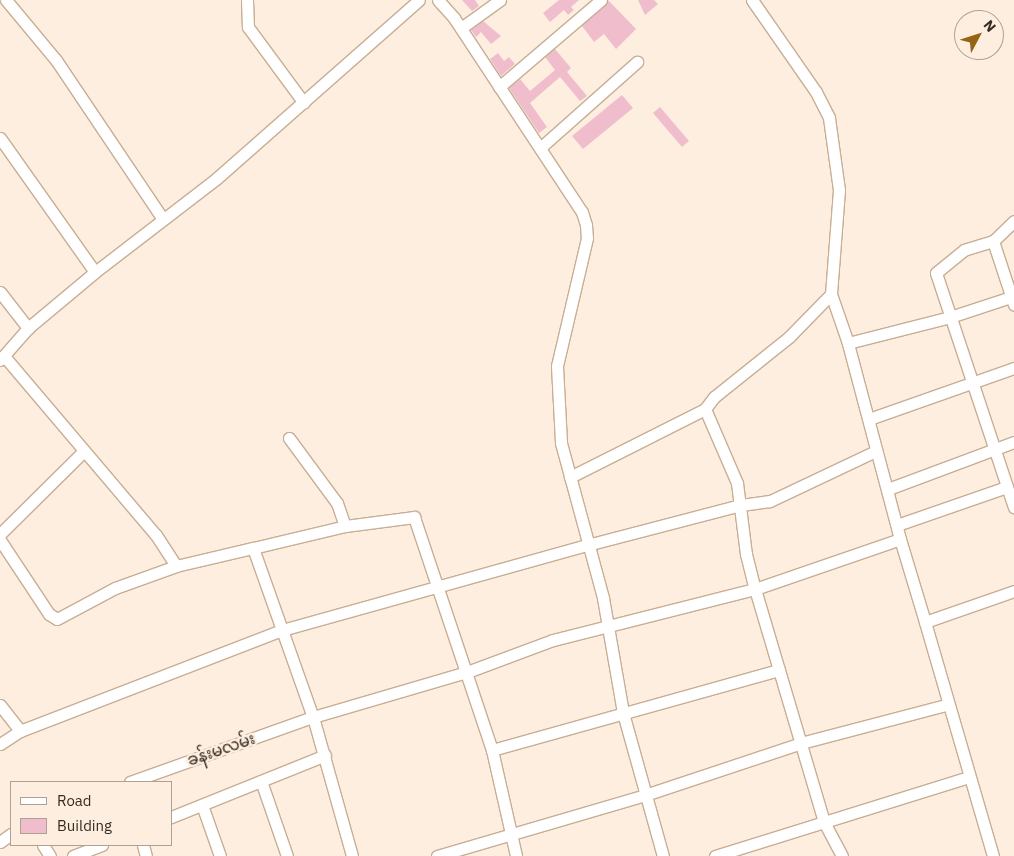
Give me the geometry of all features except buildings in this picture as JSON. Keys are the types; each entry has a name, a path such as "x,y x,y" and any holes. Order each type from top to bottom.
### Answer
{"street":[{"path":"6,0 56,60 163,219"},
{"path":"247,0 248,27 304,104"},
{"path":"176,566 156,535 2,358 28,328 95,272 217,178 304,104 419,0"},
{"path":"438,0 461,28 540,148 582,212 586,225 587,238 557,366 562,443 590,544 609,624 623,713 662,856"},
{"path":"461,28 500,0"},
{"path":"499,87 601,0"},
{"path":"752,0 816,92 828,118 838,190 831,294 848,343 946,705 993,856"},
{"path":"540,148 636,62"},
{"path":"0,138 95,272"},
{"path":"1014,221 993,242 964,250 936,273 1014,507"},
{"path":"848,343 1013,299 993,242"},
{"path":"0,292 28,328"},
{"path":"570,477 705,409 714,398 789,337 831,294"},
{"path":"868,419 972,380 1014,368"},
{"path":"705,409 729,459 741,505 746,554 755,589 824,822 842,856"},
{"path":"289,438 336,503 345,526"},
{"path":"888,489 1014,442"},
{"path":"0,744 20,731 282,630 439,588 590,544 741,505 785,496 876,450"},
{"path":"0,534 84,452"},
{"path":"897,525 1007,487"},
{"path":"0,540 49,614 57,619 116,588 176,566 345,526 414,517 492,750 516,856"},
{"name":"ခန်းမလမ်း","path":"133,781 313,717 467,672 609,624 755,589 900,539"},
{"path":"254,548 313,717 352,856"},
{"path":"925,622 1014,591"},
{"path":"492,750 780,670"},
{"path":"437,856 645,795 801,743 946,705"},
{"path":"0,706 20,731"},
{"path":"172,817 325,755"},
{"path":"715,856 968,777"},
{"path":"261,781 287,856"},
{"path":"202,805 220,856"},
{"path":"73,856 99,846"}]}
